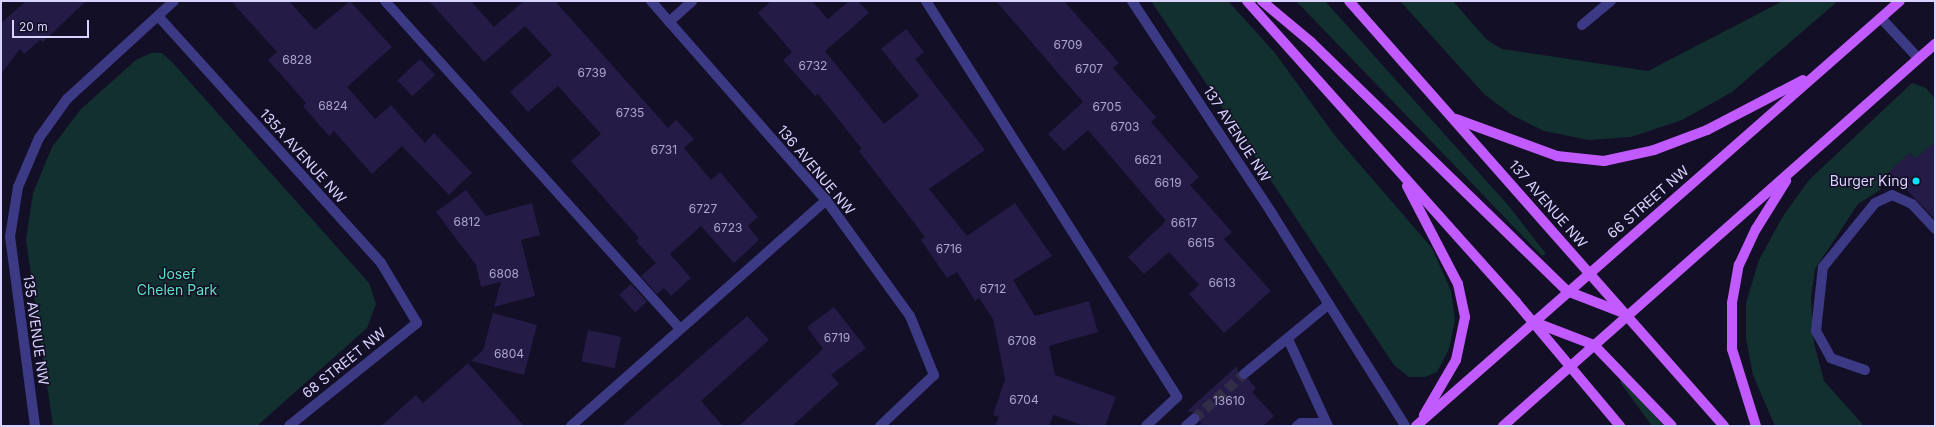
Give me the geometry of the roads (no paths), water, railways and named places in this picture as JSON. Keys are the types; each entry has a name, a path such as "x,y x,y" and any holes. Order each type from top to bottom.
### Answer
{"main road":[{"path":"1247,1 1534,322 1620,426"},
{"path":"1262,1 1311,42 1567,291 1629,315"},
{"name":"137 AVENUE NW","path":"1349,1 1629,315 1724,426"},
{"name":"66 STREET NW","path":"1418,424 1534,322 1589,271 1900,1"},
{"path":"1507,424 1594,345 1935,44"},
{"path":"1454,118 1557,156 1604,161 1654,150 1708,130 1817,73"},
{"path":"1756,426 1732,349 1732,303 1739,265 1756,229 1792,171"},
{"path":"1400,173 1458,284 1465,317 1456,360 1418,424"},
{"path":"1534,322 1594,345 1672,426"}],"street":[{"name":"135 AVENUE NW","path":"34,426 10,237 18,187 28,160 52,118 85,81 174,1"},
{"path":"385,1 679,328"},
{"name":"136 AVENUE NW","path":"651,1 826,200 910,316 934,375 880,426"},
{"path":"669,22 692,1"},
{"path":"926,1 1177,397 1146,426"},
{"name":"137 AVENUE NW","path":"1132,1 1329,304 1405,426"},
{"path":"1582,25 1611,1"},
{"name":"135A AVENUE NW","path":"158,16 380,262 417,323"},
{"path":"1881,18 1918,58"},
{"path":"1865,370 1831,358 1816,331 1823,267 1875,203 1892,195 1912,204 1935,229"},
{"path":"571,426 679,328 826,200"},
{"path":"1244,374 1329,304"},
{"name":"68 STREET NW","path":"289,426 417,323"},
{"path":"1288,339 1325,425 1301,423 1297,426"},
{"path":"1186,426 1194,418"}],"tunnel":[{"path":"1194,419 1244,374"}],"place":[{"name":"Burger King","path":"1916,181"}],"park label":[{"name":"Josef Chelen Park","path":"177,282"}]}
